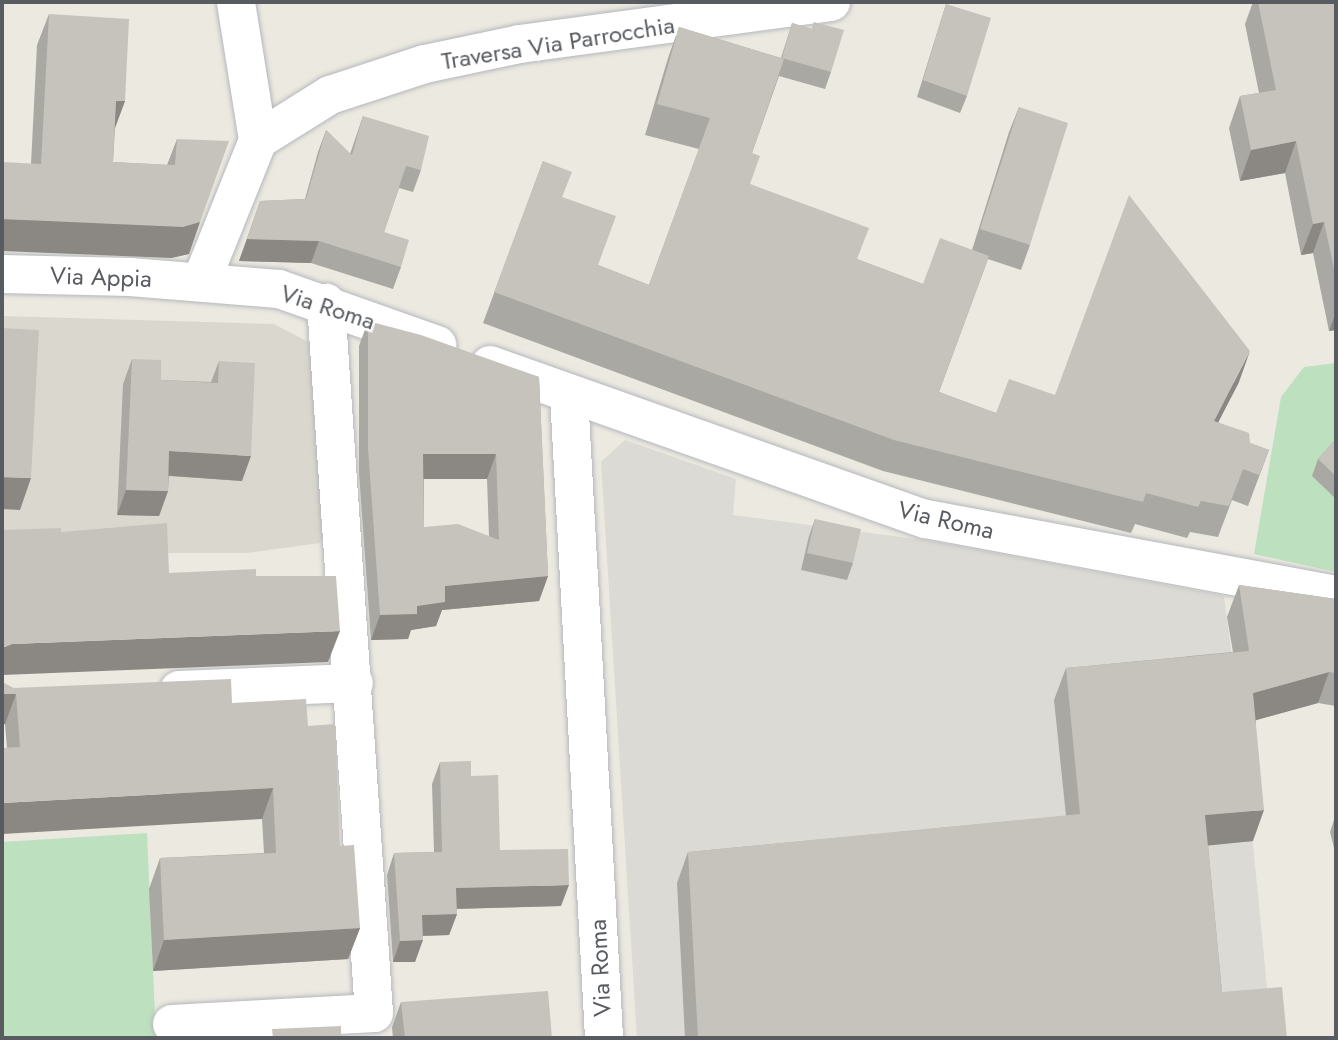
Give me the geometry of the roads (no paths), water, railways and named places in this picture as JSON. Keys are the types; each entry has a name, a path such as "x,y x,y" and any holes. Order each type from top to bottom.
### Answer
{"street":[{"path":"201,282 258,140 236,2"},
{"name":"Traversa Via Parrocchia","path":"258,140 330,95 425,64 520,44 831,2"},
{"name":"Via Appia","path":"2,274 201,282"},
{"name":"Via Roma","path":"201,282 279,289 326,303 569,395 926,519 1336,595"},
{"path":"172,1024 374,1013 354,683 326,303"},
{"name":"Via Roma","path":"569,395 604,1038"},
{"path":"137,692 354,683"}]}
